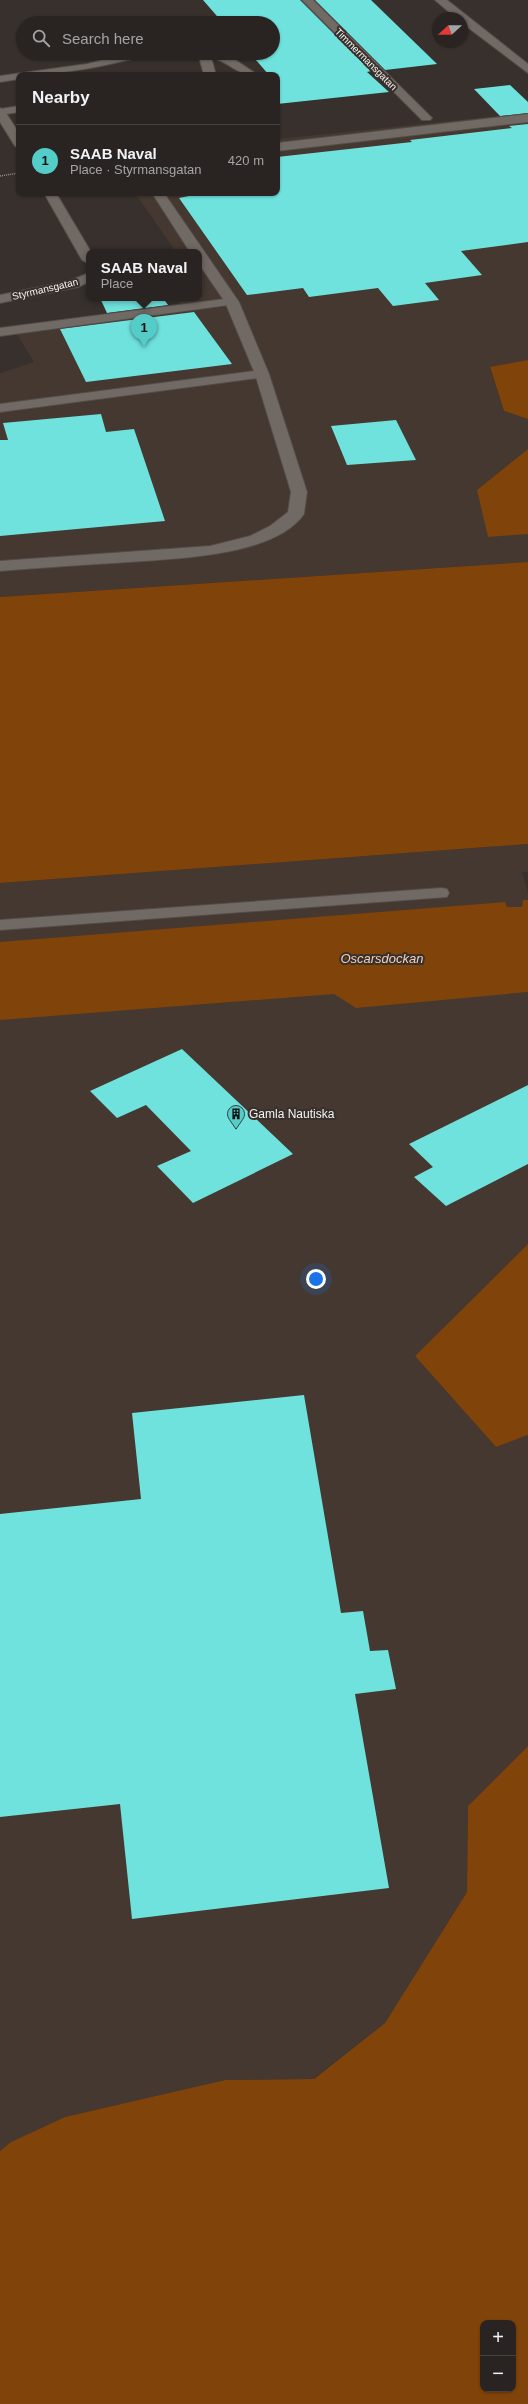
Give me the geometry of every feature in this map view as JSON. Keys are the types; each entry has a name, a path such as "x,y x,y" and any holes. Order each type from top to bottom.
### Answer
{"street":[{"name":"Timmermansgatan","path":"307,0 426,118"},
{"path":"440,0 528,70"},
{"path":"49,72 87,67 116,60"},
{"path":"206,60 209,72"},
{"path":"229,60 247,72"},
{"path":"0,78 16,76"},
{"path":"0,112 14,142"},
{"path":"280,147 528,118"},
{"path":"52,196 86,255"},
{"path":"160,196 195,249"},
{"path":"0,566 210,551 242,545 274,532 296,514 299,492 262,374 232,302 202,259"},
{"name":"Styrmansgatan","path":"0,299 73,284 86,278"}],"lane":[{"path":"0,112 16,109"},
{"path":"0,332 232,302"},
{"path":"0,408 262,374"},
{"path":"0,925 441,893"}],"path":[{"path":"0,176 16,173"}],"shaded area":[{"path":"528,113 528,360 490,368 504,411 528,419 528,449 477,490 528,534 528,562 0,597 0,373 34,362 13,328 177,305 182,301 202,301 202,249 174,249 137,196 280,196 280,139"},
{"path":"528,844 528,872 522,872 528,892 528,900 523,900 522,907 507,907 505,902 448,907 474,996 528,992 528,1244 415,1356 496,1447 528,1435 528,1746 468,1806 467,1892 385,2023 313,2079 225,2080 65,2117 11,2142 0,2151 0,883"}],"water":[{"path":"528,360 528,419 504,411 490,367"},
{"path":"528,449 528,534 488,537 477,490"},
{"path":"528,562 528,844 0,883 0,597"},
{"name":"Oscarsdockan","path":"523,900 528,900 528,992 356,1008 334,994 0,1020 0,942 505,902 507,907 522,907"},
{"path":"528,1244 528,1435 496,1447 415,1356"},
{"path":"528,1746 528,2404 0,2404 0,2151 11,2142 65,2117 225,2080 314,2079 385,2023 467,1892 468,1806"}],"building":[{"path":"203,0 300,0 371,71 367,72 389,92 280,104 280,72 266,72 256,60 280,60 280,16 217,16"},
{"path":"315,0 371,0 437,64 385,70"},
{"path":"510,85 528,102 528,113 500,116 474,89"},
{"path":"528,124 528,242 461,251 482,275 425,283 439,300 393,306 378,288 309,297 303,288 247,295 179,198 189,196 280,196 280,157 412,142 410,140 512,128 509,126"},
{"path":"101,301 165,301 168,305 107,313"},
{"path":"194,312 232,364 86,382 60,329"},
{"path":"101,414 106,432 134,429 165,521 0,536 0,440 8,440 3,423"},
{"path":"396,420 416,460 347,465 331,426"},
{"name":"Gamla Nautiska","path":"182,1049 293,1154 193,1203 157,1166 191,1151 146,1105 117,1118 90,1091"},
{"path":"528,1085 528,1164 446,1206 414,1177 433,1167 409,1144"},
{"path":"304,1395 341,1613 363,1611 370,1651 388,1650 396,1689 355,1694 389,1888 132,1919 120,1804 0,1817 0,1514 141,1499 132,1413"}],"place":[{"name":"SAAB Naval","path":"144,347"},
{"name":"Gamla Nautiska","path":"236,1129"}]}
